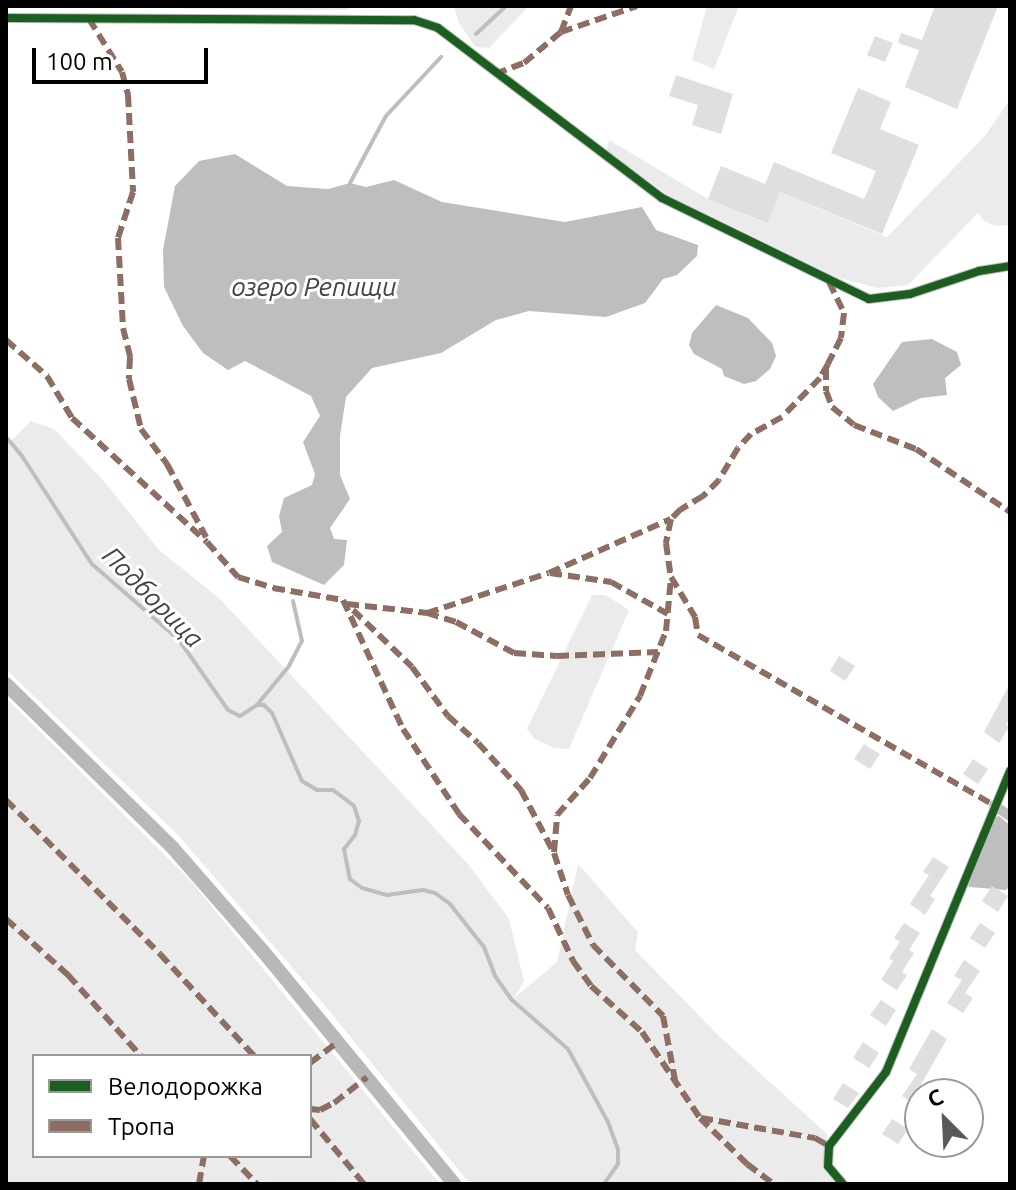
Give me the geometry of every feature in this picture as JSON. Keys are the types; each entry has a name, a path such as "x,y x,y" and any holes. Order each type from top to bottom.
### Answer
{"main road":[{"path":"6,684 172,847 262,950 454,1184"}],"street":[{"path":"6,18 414,20 438,28 662,198 869,299 910,294 979,271 1010,266"},
{"path":"843,1184 828,1166 829,1146 886,1072 1010,771"},
{"path":"994,805 1010,816"}],"shaded area":[{"path":"24,6 350,6 348,10 284,10"},
{"path":"454,6 528,7 489,48 475,47 458,21"},
{"path":"707,6 739,6 714,69 692,60"},
{"path":"1010,100 1010,225 995,226 983,220 978,213 908,285 878,288 839,278 668,195 606,151 609,140 708,199 766,223 780,192 887,237 984,137"},
{"path":"31,421 54,429 103,480 159,550 219,598 468,864 509,919 524,981 514,998 557,962 578,864 638,932 635,950 718,1035 827,1134 827,1168 839,1184 470,1184 327,1008 178,835 6,669 6,437 11,441"},
{"path":"592,595 605,595 629,610 569,749 554,748 535,739 527,729"},
{"path":"6,698 190,880 440,1184 6,1184"}],"water":[{"name":"озеро Репищи","path":"235,154 287,186 328,189 350,183 366,187 394,180 442,202 565,222 642,207 656,230 698,245 697,256 677,275 663,279 645,303 606,317 529,311 496,320 441,353 372,368 346,397 340,436 340,475 350,499 330,528 334,539 347,540 344,565 324,585 272,562 267,546 282,532 279,516 284,498 312,485 315,474 303,442 320,416 311,396 245,361 228,370 203,353 183,326 164,287 163,250 175,186 199,161"},
{"path":"716,305 748,318 772,343 776,356 770,369 756,381 744,384 724,376 722,369 694,354 689,345 692,333"},
{"path":"932,339 957,352 961,365 945,378 947,395 921,398 893,411 878,397 873,384 902,342"},
{"path":"999,816 1010,825 1010,886 1006,890 969,887 967,882 992,819"}],"building":[{"path":"935,6 998,6 957,109 905,87 919,50 898,43 901,33 922,40"},
{"path":"875,36 893,43 885,62 867,55"},
{"path":"676,75 733,94 721,134 692,125 698,105 669,96"},
{"path":"858,88 891,102 880,129 919,145 882,234 780,192 767,223 708,199 721,166 765,184 774,162 864,199 876,171 831,153"},
{"path":"839,656 855,666 845,681 830,671"},
{"path":"1010,683 1010,718 1006,725 1009,727 999,743 984,732"},
{"path":"864,744 880,754 870,769 854,759"},
{"path":"973,759 988,769 978,784 963,774"},
{"path":"933,857 949,867 930,896 935,899 925,915 910,904 929,875 923,872"},
{"path":"992,886 1008,896 998,912 982,901"},
{"path":"904,923 920,933 909,950 914,953 902,972 907,975 897,990 881,980 893,961 889,958 900,942 894,938"},
{"path":"980,923 995,933 985,948 970,938"},
{"path":"964,960 980,971 965,993 973,998 963,1013 947,1003 962,980 954,976"},
{"path":"881,1000 896,1010 886,1026 870,1015"},
{"path":"932,1029 947,1039 925,1078 914,1078 917,1074 909,1069"},
{"path":"863,1042 879,1053 869,1068 853,1058"},
{"path":"843,1083 859,1093 848,1108 833,1099"},
{"path":"892,1119 904,1126 904,1135 898,1144 882,1134"}],"waterway":[{"path":"476,34 506,6"},
{"path":"350,183 386,116 441,57"},
{"name":"Подборица","path":"6,437 22,456 92,564 179,640 228,710 240,716 257,705 289,666 302,641 293,601"},
{"name":"Подборица","path":"257,705 264,705 272,713 302,781 317,790 333,790 354,806 359,821 355,835 344,849 350,879 362,888 387,895 423,890 435,893 450,904 484,947 495,976 512,1000 568,1049 608,1122 618,1150 618,1164 604,1184"}],"marked path":[{"path":"495,74 524,63 561,32 571,6"},
{"path":"561,32 637,6"},
{"path":"89,19 122,72 128,95 133,192 118,238 123,328 130,357 129,379 141,429 167,464 206,537"},
{"path":"829,282 844,313 841,338 828,364 820,378 782,417 751,434 738,448 719,480 703,496 671,519 666,543 671,577 695,617 698,635 994,805"},
{"path":"6,340 47,376 72,418 207,542 238,577 273,588 343,600 403,729 459,814 548,908 573,961 591,986 642,1032 700,1118 747,1164 774,1184"},
{"path":"826,368 826,391 832,407 854,425 916,449 1010,512"},
{"path":"347,604 427,613 549,573 671,519"},
{"path":"550,573 611,582 668,614"},
{"path":"554,852 557,815 590,778 640,696 666,631 671,577"},
{"path":"353,610 412,667 448,716 521,790 554,853 568,895 593,945 663,1016 675,1080"},
{"path":"427,613 456,622 514,653 557,656 658,652"},
{"path":"6,800 160,954 252,1054"},
{"path":"6,919 68,975 139,1054"},
{"path":"312,1062 338,1042"},
{"path":"312,1109 320,1110 334,1103 367,1077"},
{"path":"701,1118 815,1138 829,1146"},
{"path":"312,1121 364,1184"},
{"path":"199,1184 204,1158"},
{"path":"232,1158 257,1184"}],"cycle path":[{"path":"6,18 414,20 438,28 662,198 869,299 910,294 979,271 1010,266"},
{"path":"843,1184 828,1166 829,1146 886,1072 1010,771"}]}
